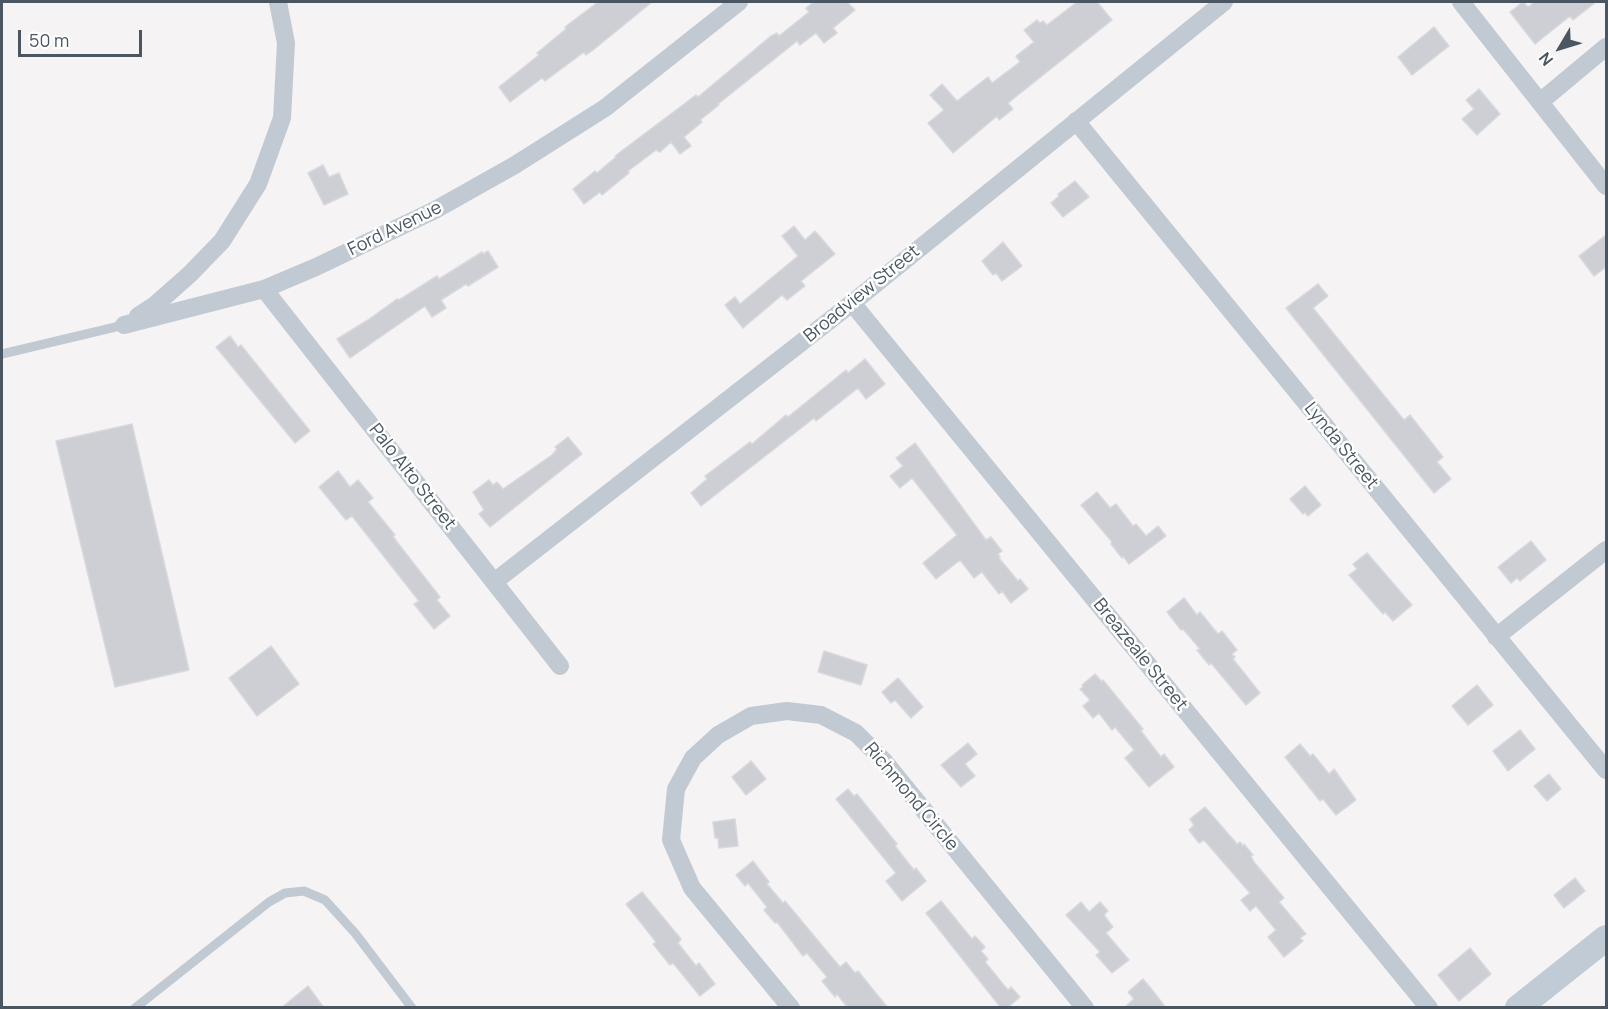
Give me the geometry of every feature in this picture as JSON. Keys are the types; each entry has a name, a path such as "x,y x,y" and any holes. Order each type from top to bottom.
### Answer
{"street":[{"path":"124,325 155,305 222,241 258,184 282,118 286,44 278,2"},
{"name":"Ford Avenue","path":"124,325 264,289 426,215 567,134 616,100 739,2"},
{"name":"Broadview Street","path":"494,582 852,303 1224,2"},
{"path":"1461,2 1606,186"},
{"path":"1540,102 1606,47"},
{"name":"Lynda Street","path":"1076,121 1606,770"},
{"name":"Palo Alto Street","path":"264,289 560,666"},
{"name":"Breazeale Street","path":"852,303 1429,1008"},
{"path":"1496,637 1606,550"},
{"name":"Richmond Circle","path":"791,1008 692,888 671,840 676,789 693,758 718,735 751,716 787,711 821,715 856,733 884,760 1084,1008"},
{"path":"1518,1008 1606,938"}],"lane":[{"name":"Ford Avenue","path":"2,354 124,325"},
{"path":"135,1008 269,902 285,893 304,891 325,900 355,933 412,1008"}],"building":[{"path":"598,2 652,2 586,55 584,52 545,81 542,78 510,102 499,87 539,55 537,53 566,29 565,27"},
{"path":"814,2 847,2 855,10 833,28 837,33 824,43 816,33 800,45 797,41 718,104 684,137 691,146 680,154 671,142 660,152 656,150 628,171 629,173 602,195 600,192 584,204 573,189 595,171 597,173 615,156 696,95 698,97 771,36 777,33 779,36 809,12 806,8"},
{"path":"1077,2 1097,2 1112,20 1008,103 1013,109 999,120 997,116 953,153 928,123 944,110 930,95 942,84 957,101 988,77 992,83 1020,62 1016,56 1034,42 1024,30 1037,20 1047,25"},
{"path":"1523,2 1528,7 1535,2 1596,2 1573,20 1570,16 1535,44 1510,12"},
{"path":"1434,27 1449,46 1412,75 1398,57"},
{"path":"1479,89 1500,114 1477,135 1462,119 1474,109 1466,100"},
{"path":"323,165 329,177 339,173 348,194 324,205 308,173"},
{"path":"1075,181 1089,197 1063,217 1051,203 1059,196 1058,194"},
{"path":"794,226 805,240 815,231 835,254 801,281 805,286 787,300 782,295 743,328 725,305 735,297 740,304 798,256 782,236"},
{"path":"1606,235 1606,267 1594,276 1579,256"},
{"path":"1003,242 1022,266 1002,281 996,273 993,275 982,261"},
{"path":"488,251 498,267 441,300 446,308 432,317 425,306 350,358 337,339 397,299 399,300 437,276 439,279 482,252 483,254"},
{"path":"1318,284 1328,296 1313,308 1404,420 1410,415 1443,457 1437,462 1451,479 1434,493 1286,308"},
{"path":"230,336 238,347 241,345 310,431 295,443 216,347"},
{"path":"865,359 885,384 866,399 858,388 816,421 814,418 701,506 691,493 707,479 705,476 750,442 752,444 786,415 788,417 846,370 848,373"},
{"path":"132,424 189,670 115,687 56,441"},
{"path":"568,437 582,454 490,527 479,514 484,510 473,492 489,480 493,485 497,482 503,489 552,455 557,449 555,447"},
{"path":"915,443 986,540 991,537 1002,551 998,554 999,558 1018,581 1020,579 1028,589 1011,603 1002,591 999,594 982,572 974,578 960,560 936,579 923,563 957,535 912,478 900,488 890,476 903,466 896,458"},
{"path":"338,471 350,487 358,480 373,498 368,502 440,597 437,600 450,616 434,629 414,604 419,601 352,516 346,520 319,487"},
{"path":"1305,486 1321,505 1308,516 1305,512 1303,514 1290,499"},
{"path":"1097,492 1110,508 1116,504 1133,526 1136,524 1146,536 1158,526 1166,536 1129,564 1081,505"},
{"path":"1531,541 1546,560 1520,581 1517,578 1511,583 1498,567"},
{"path":"1367,553 1412,605 1393,621 1385,612 1383,614 1349,575 1357,569 1353,564"},
{"path":"1184,598 1197,615 1200,612 1218,634 1222,631 1237,650 1232,654 1235,657 1233,659 1260,693 1246,705 1211,663 1209,665 1197,650 1200,649 1167,612"},
{"path":"271,646 299,684 257,716 229,678"},
{"path":"824,651 867,665 861,685 818,672"},
{"path":"1095,674 1102,682 1103,680 1143,729 1141,731 1161,757 1164,754 1174,767 1149,787 1125,758 1134,750 1115,727 1112,730 1099,713 1093,718 1083,706 1090,700 1080,689"},
{"path":"898,678 923,707 911,718 895,700 891,703 882,692"},
{"path":"1477,685 1493,705 1468,725 1452,706"},
{"path":"1520,730 1535,749 1508,771 1493,751"},
{"path":"968,743 977,754 965,764 975,776 961,787 941,765"},
{"path":"1300,744 1310,756 1313,754 1329,774 1334,769 1356,800 1336,815 1323,799 1320,801 1285,757"},
{"path":"751,761 766,779 746,795 732,777"},
{"path":"1549,774 1561,789 1547,801 1534,786"},
{"path":"848,789 854,796 857,794 897,844 895,846 914,870 916,868 926,881 902,901 886,881 896,873 836,799"},
{"path":"1205,807 1237,844 1240,842 1243,846 1244,844 1253,855 1251,856 1254,862 1284,898 1279,902 1306,934 1300,938 1303,941 1284,957 1268,937 1276,930 1256,906 1250,911 1241,900 1250,893 1204,840 1199,843 1189,830 1194,825 1190,819"},
{"path":"735,819 738,846 719,848 713,822"},
{"path":"753,861 769,882 767,884 783,903 785,901 840,967 846,962 855,973 858,971 888,1008 848,1008 837,994 835,997 822,981 827,977 807,953 803,956 777,922 775,923 764,910 767,907 748,883 745,886 736,875"},
{"path":"1575,878 1585,891 1564,908 1554,895"},
{"path":"642,892 681,939 678,943 696,966 699,963 715,984 700,996 673,963 670,965 653,944 656,942 626,904"},
{"path":"941,901 972,939 975,936 985,947 981,951 988,959 985,962 1008,990 1011,987 1020,997 1007,1008 1001,1008 926,913"},
{"path":"1081,902 1089,912 1100,902 1108,911 1104,915 1113,927 1106,933 1129,960 1112,973 1096,955 1100,952 1066,915"},
{"path":"1470,948 1491,974 1459,1001 1438,975"},
{"path":"1143,979 1166,1008 1124,1008 1134,999 1128,992"},
{"path":"308,986 324,1008 281,1008"}]}
